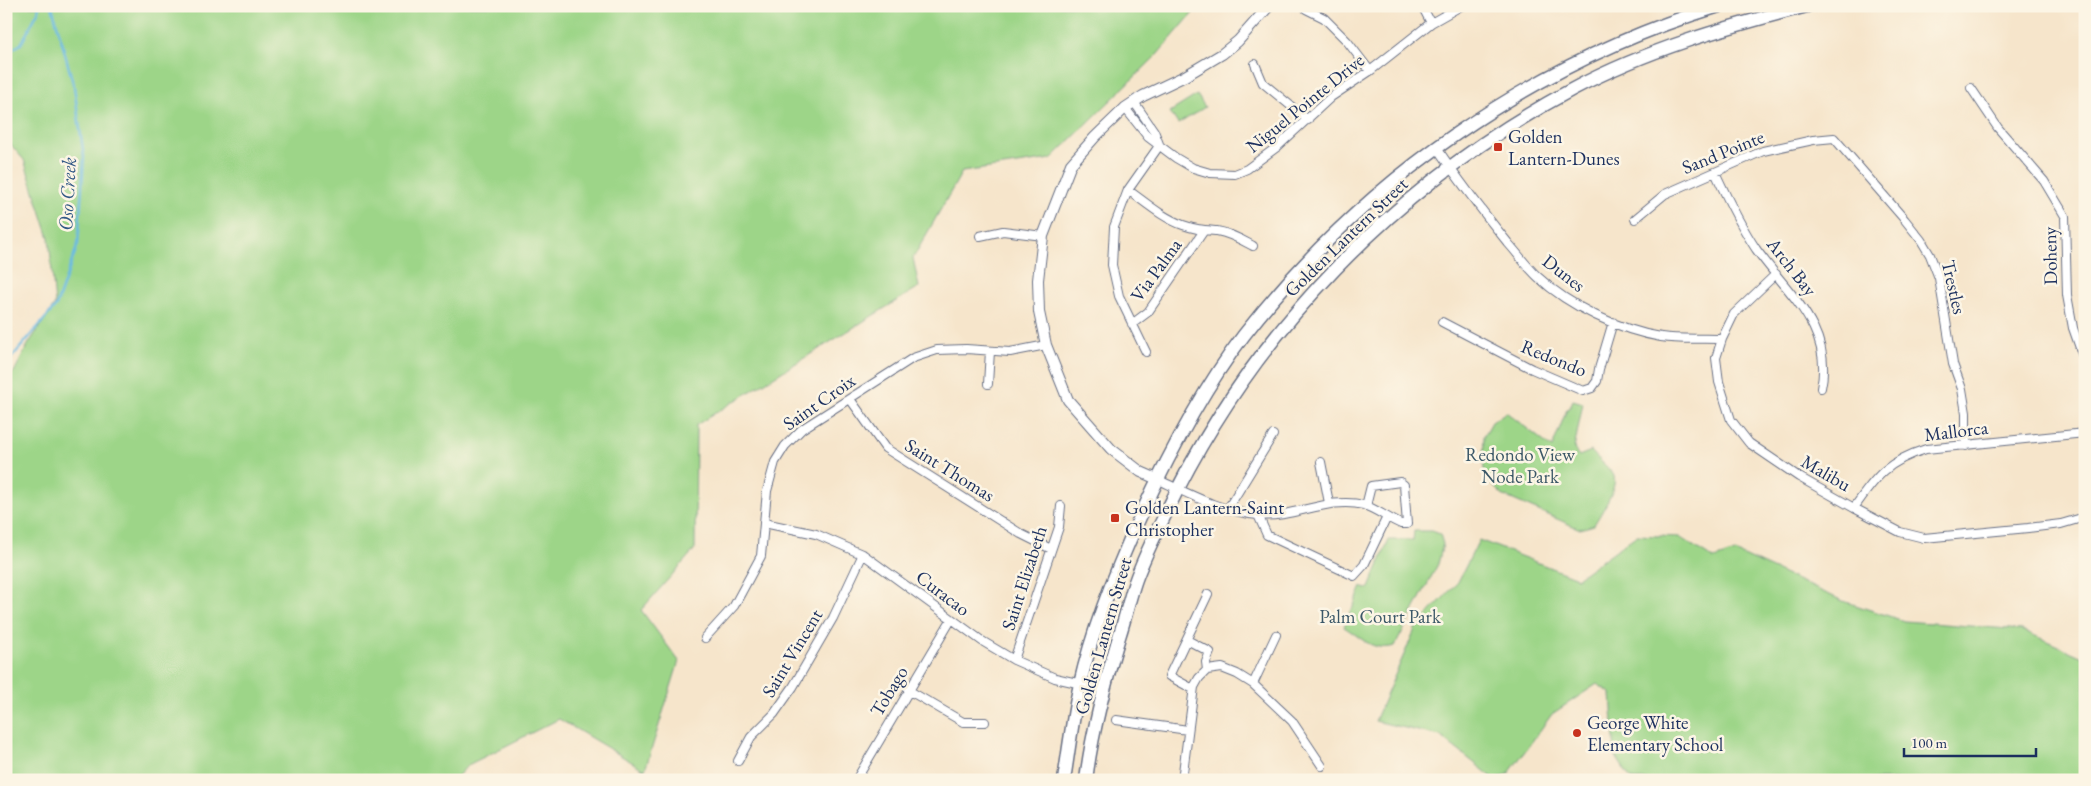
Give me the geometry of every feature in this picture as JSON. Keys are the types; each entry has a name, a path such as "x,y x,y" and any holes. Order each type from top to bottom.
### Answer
{"main road":[{"name":"Golden Lantern Street","path":"1064,780 1080,683 1116,570 1157,479 1205,392 1244,335 1269,305 1304,265 1352,218 1413,165 1471,123 1571,65 1658,27 1719,6"},
{"name":"Golden Lantern Street","path":"1086,780 1104,690 1135,582 1177,488 1191,461 1224,408 1296,311 1354,250 1400,208 1450,167 1520,119 1574,88 1621,66 1717,30 1807,6"}],"street":[{"path":"1268,6 1238,41 1222,54 1125,108 1071,164 1043,236 1038,280 1039,312 1046,345 1068,400 1110,448 1141,472 1227,510 1258,515 1273,515 1329,503 1349,503 1366,506 1401,524 1407,524 1403,483 1371,486 1366,506"},
{"path":"1422,6 1431,22"},
{"name":"Niguel Pointe Drive","path":"1125,108 1148,137 1193,168 1223,175 1236,174 1258,162 1332,97 1370,71 1431,22 1461,6"},
{"path":"1306,9 1324,18 1347,41 1370,71"},
{"path":"1255,64 1263,82 1308,120"},
{"name":"Doheny","path":"1971,88 1998,128 2044,181 2065,216 2067,295 2073,328 2085,362"},
{"path":"1134,102 1154,131 1159,146 1128,190 1114,227 1112,265 1119,296 1146,352"},
{"name":"Sand Pointe","path":"1635,219 1664,194 1763,151 1814,140 1834,138"},
{"name":"Trestles","path":"1834,138 1916,233 1930,255 1939,278 1954,364 1963,397 1966,413 1966,446"},
{"name":"Dunes","path":"1437,148 1489,220 1538,277 1564,298 1613,322 1661,337 1722,339"},
{"name":"Arch Bay","path":"1715,172 1747,235 1804,310 1812,324 1824,364 1820,388"},
{"path":"1128,190 1169,219 1203,232 1218,232 1239,238 1253,246"},
{"path":"980,236 1003,231 1043,236"},
{"name":"Via Palma","path":"1132,324 1148,312 1203,232"},
{"name":"Malibu","path":"1776,274 1734,314 1722,339 1716,358 1719,382 1730,420 1749,443 1772,460 1854,508 1900,532 1924,538 2061,524 2085,518"},
{"name":"Redondo","path":"1442,322 1532,369 1583,391 1592,388 1597,381 1613,322"},
{"name":"Saint Croix","path":"705,638 734,606 761,556 767,491 775,462 785,446 802,429 913,358 937,350 966,349 1010,352 1046,345"},
{"path":"988,384 990,351"},
{"name":"Saint Thomas","path":"850,399 885,448 1021,534 1051,549"},
{"name":"Mallorca","path":"1854,508 1874,479 1904,456 1926,449 2085,433"},
{"path":"1227,510 1272,435"},
{"path":"1321,462 1329,503"},
{"name":"Saint Elizabeth","path":"1014,660 1059,527 1061,506"},
{"path":"1258,515 1267,535 1354,576 1364,565 1386,517"},
{"name":"Curacao","path":"764,523 816,534 863,554 951,620 1014,660 1055,678 1104,690"},
{"name":"Saint Vincent","path":"738,761 751,737 774,714 792,687 833,618 863,554"},
{"path":"1193,689 1169,676 1208,594"},
{"name":"Tobago","path":"856,780 951,620"},
{"path":"1253,684 1276,635"},
{"path":"1187,640 1210,652 1206,662 1207,670"},
{"path":"1182,780 1193,689 1199,678 1207,670 1222,668 1237,674 1253,684 1292,721 1322,766"},
{"path":"908,690 963,722 985,722"},
{"path":"1116,720 1188,730"}],"green space":[{"path":"6,6 1199,6 1156,56 1051,159 962,172 913,258 919,287 696,425 695,549 641,610 679,661 645,770 559,719 468,765 454,780 6,780 6,380 14,372 29,343 55,304 49,238 24,160 6,139"},
{"path":"1197,95 1205,107 1178,124 1170,112"},
{"name":"Redondo View Node Park","path":"1573,400 1583,403 1574,449 1579,456 1591,451 1611,471 1614,479 1612,493 1594,525 1580,529 1502,495 1485,475 1483,462 1484,436 1492,422 1506,412 1552,448 1567,409"},
{"name":"Palm Court Park","path":"1414,531 1432,531 1440,534 1443,544 1438,564 1395,646 1374,646 1344,627 1362,587 1369,588 1389,540 1413,540"},
{"path":"1637,535 1679,537 1714,559 1735,552 1843,601 1904,621 2022,630 2085,658 2085,780 1633,780 1615,755 1611,693 1597,684 1552,714 1509,773 1496,780 1440,736 1375,721 1416,627 1458,582 1479,540 1577,578"}],"waterway":[{"path":"6,53 21,44 38,12 39,6"},
{"name":"Oso Creek","path":"6,364 56,306 78,244 84,157 74,87 52,6"}],"place":[{"name":"Golden Lantern-Dunes","path":"1498,147"},
{"name":"Golden Lantern-Saint Christopher","path":"1115,518"},
{"name":"George White Elementary School","path":"1577,733"}]}
